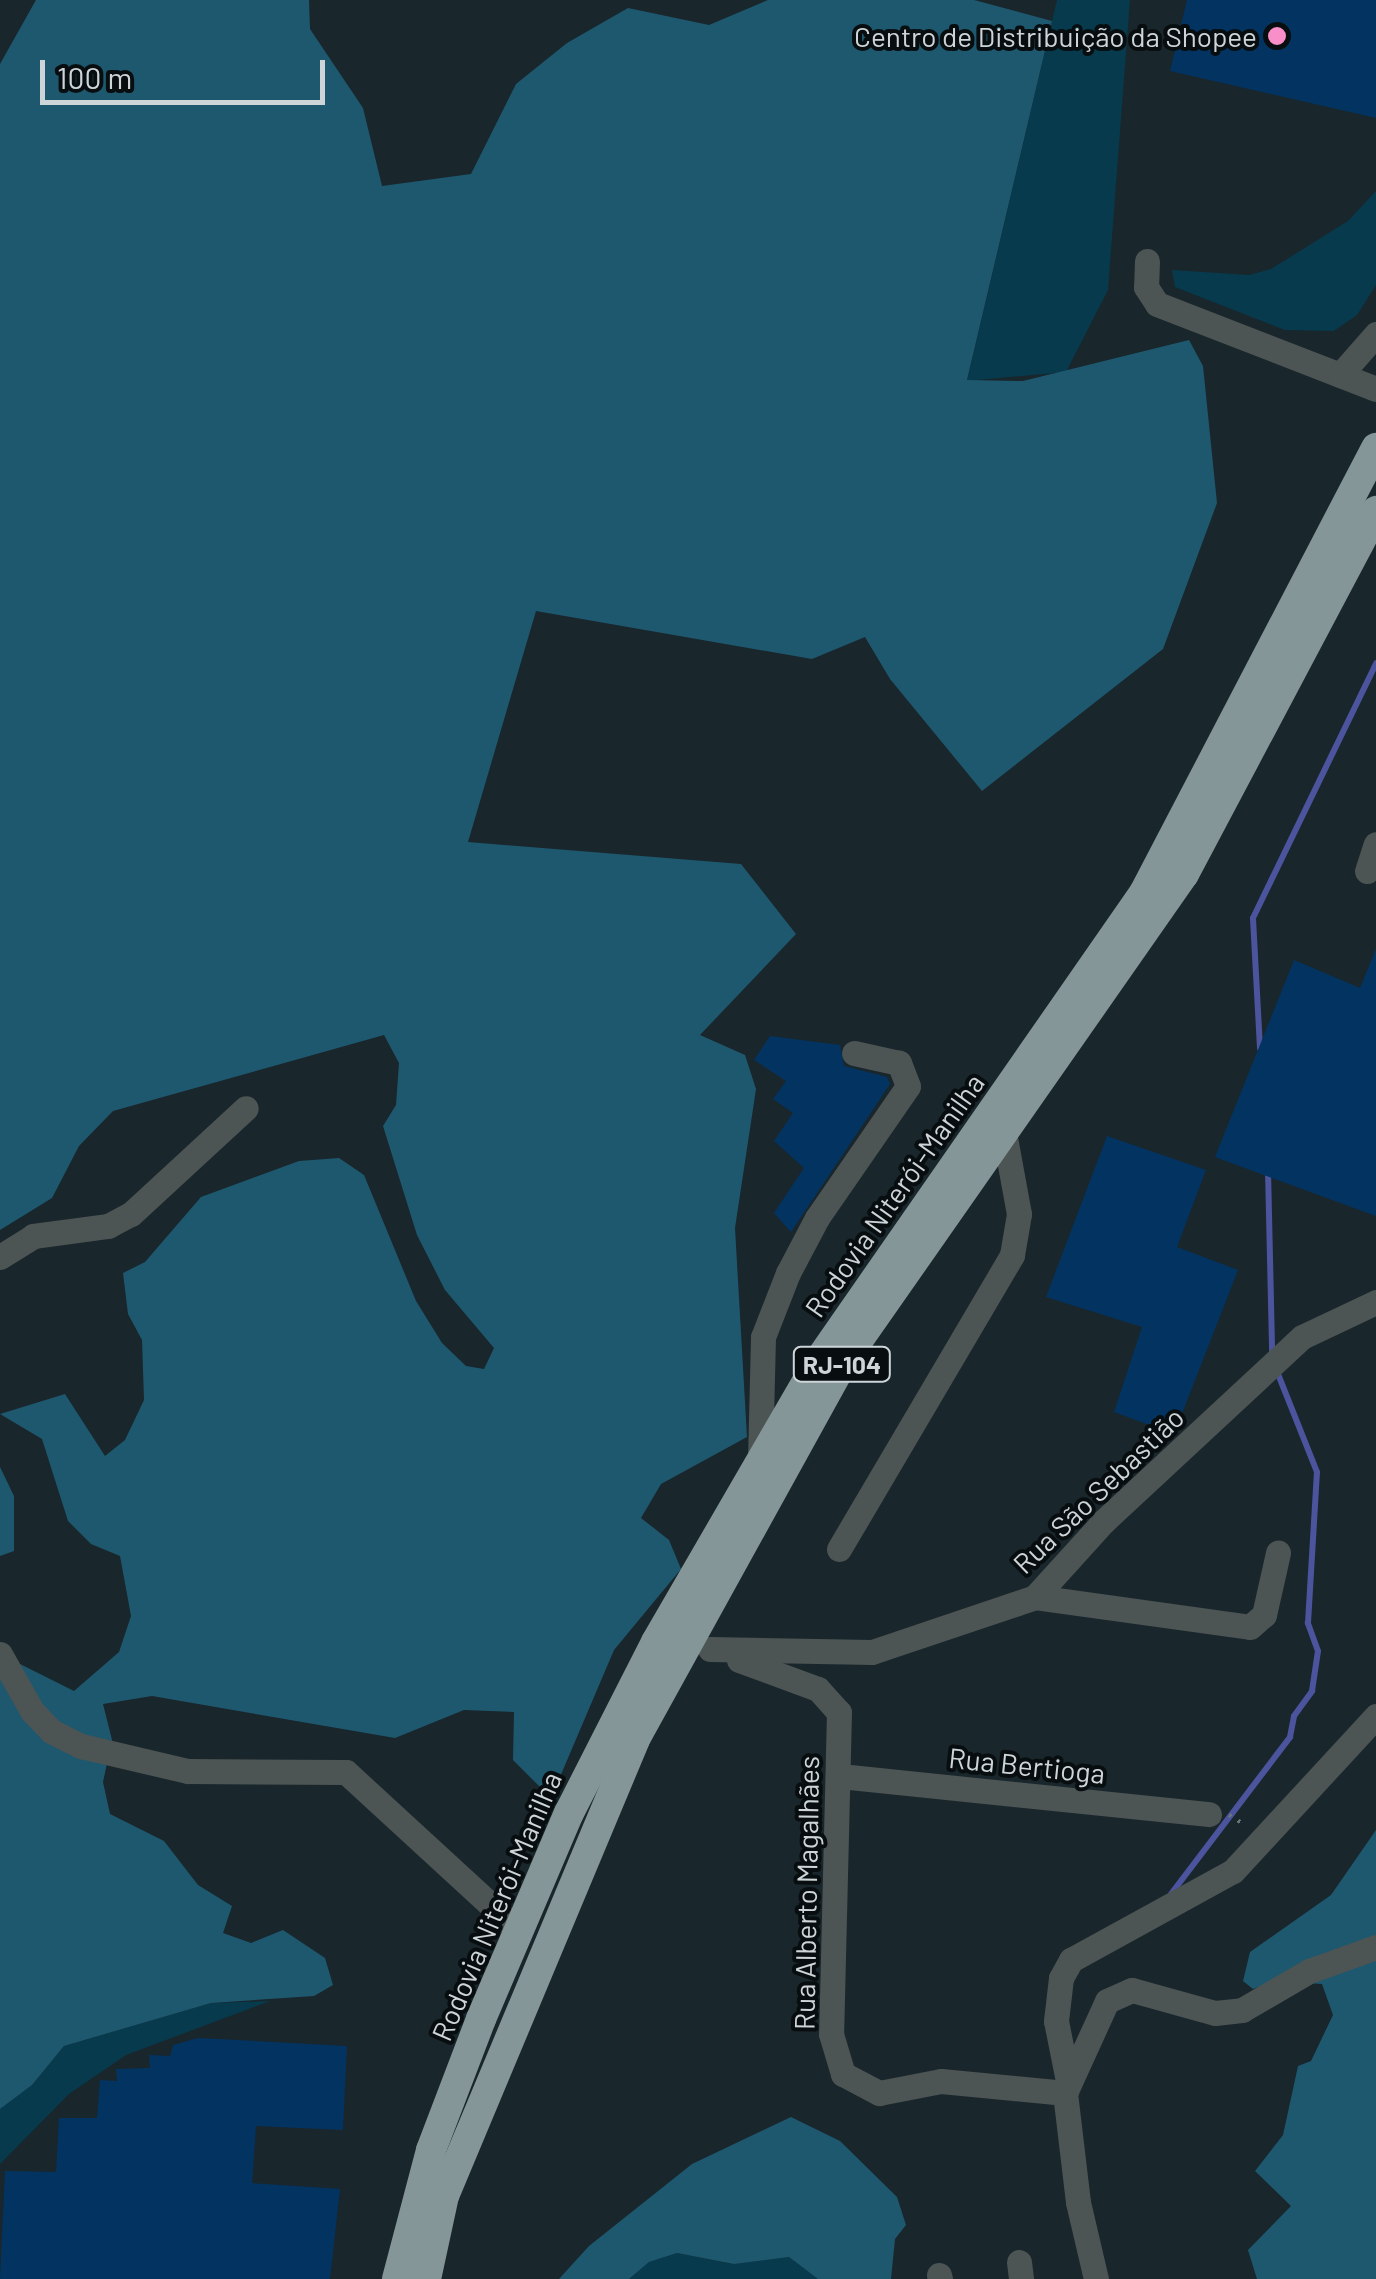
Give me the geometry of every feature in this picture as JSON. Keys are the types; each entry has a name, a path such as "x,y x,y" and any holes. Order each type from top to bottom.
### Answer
{"highway":[{"name":"Rodovia Niterói-Manilha","path":"397,2279 431,2150 518,1930 647,1659 760,1460 889,1254 1144,893 1376,448"},
{"name":"Rodovia Niterói-Manilha","path":"426,2279 444,2196 551,1928 635,1739 698,1646 843,1362 1184,874 1376,511"}],"street":[{"path":"1148,262 1146,287 1156,304 1376,389"},
{"path":"1340,375 1376,334"},
{"path":"1367,871 1376,844"},
{"path":"760,1460 763,1337 797,1252 908,1086 899,1064 854,1053"},
{"path":"0,1257 32,1236 108,1226 131,1214 246,1108"},
{"path":"839,1549 1012,1255 1019,1214 1004,1132"},
{"name":"Rua São Sebastião","path":"698,1646 872,1652 1035,1597 1104,1521 1302,1337 1376,1302"},
{"path":"1035,1597 1250,1627 1264,1615 1278,1554"},
{"name":"Rua Alberto Magalhães","path":"698,1646 828,1696 838,1712 840,1776 832,2034 844,2074 880,2093 940,2081 1067,2087"},
{"path":"0,1654 32,1711 52,1732 81,1746 188,1772 346,1772 518,1930"},
{"path":"1096,2279 1078,2202 1056,2021 1062,1978 1072,1960 1190,1900 1249,1853 1376,1716"},
{"name":"Rua Bertioga","path":"840,1776 1209,1814"},
{"path":"1067,2087 1106,2001 1120,1992 1216,2013 1242,2010 1308,1971 1376,1947"}],"shaded area":[{"path":"36,0 309,0 310,29 363,108 382,186 471,174 516,84 567,43 628,8 709,25 768,0 974,0 1052,21 967,380 1023,381 1189,340 1203,366 1217,503 1163,649 982,791 890,679 865,637 812,659 536,611 468,842 741,864 796,934 700,1035 745,1055 756,1089 735,1228 747,1437 661,1484 641,1518 669,1540 681,1569 614,1650 551,1798 513,1760 514,1712 464,1710 395,1738 152,1696 103,1704 112,1740 103,1782 110,1814 164,1841 198,1885 232,1906 223,1933 251,1943 283,1930 325,1958 333,1985 314,1996 211,2003 64,2046 32,2085 0,2109 0,1654 74,1691 119,1652 131,1616 120,1556 91,1544 68,1521 42,1439 0,1414 65,1394 105,1456 125,1440 144,1400 142,1340 128,1314 123,1273 145,1262 201,1197 299,1161 339,1158 364,1175 416,1301 442,1343 466,1366 484,1369 494,1348 445,1290 417,1235 383,1126 396,1105 399,1063 384,1035 113,1111 79,1146 52,1198 0,1230 0,64"},
{"path":"1057,0 1130,0 1108,290 1066,372 967,381"},
{"path":"1376,191 1376,285 1357,315 1334,331 1285,330 1175,287 1172,270 1249,275 1271,269 1348,221"},
{"path":"0,1467 14,1496 14,1551 0,1556"},
{"path":"1376,1830 1376,2279 1257,2279 1248,2250 1291,2206 1255,2171 1283,2135 1298,2066 1311,2061 1333,2015 1322,1984 1275,1981 1253,1989 1243,1981 1250,1952 1331,1895"},
{"path":"270,2001 126,2055 69,2094 0,2164 0,2109 32,2085 64,2046 211,2003"},
{"path":"791,2117 840,2141 897,2197 906,2225 895,2239 891,2279 818,2279 789,2257 734,2264 677,2253 649,2262 629,2279 559,2279 589,2246 692,2164"},
{"path":"677,2253 733,2264 789,2257 818,2279 629,2279 649,2262"}],"building":[{"name":"Centro de Distribuição da Shopee","path":"1187,0 1376,0 1376,118 1170,71"},
{"path":"1376,949 1376,1216 1215,1157 1294,960 1360,988"},
{"path":"770,1036 840,1045 844,1066 887,1077 890,1084 791,1232 774,1213 804,1168 774,1141 793,1113 773,1099 786,1081 754,1060"},
{"path":"1107,1136 1206,1170 1177,1247 1238,1270 1174,1434 1114,1412 1142,1327 1046,1297"},
{"path":"198,2038 347,2046 343,2130 256,2126 252,2183 340,2189 330,2279 0,2279 5,2171 56,2172 59,2118 97,2118 100,2080 117,2081 116,2069 150,2068 149,2055 170,2056 173,2045"}],"waterway":[{"path":"1260,1048 1253,918 1376,663"},
{"path":"1268,1170 1272,1353"},
{"path":"1171,1894 1290,1737 1294,1716 1312,1691 1318,1651 1308,1623 1317,1472 1276,1369"}],"place":[{"name":"Centro de Distribuição da Shopee","path":"1277,36"}]}
